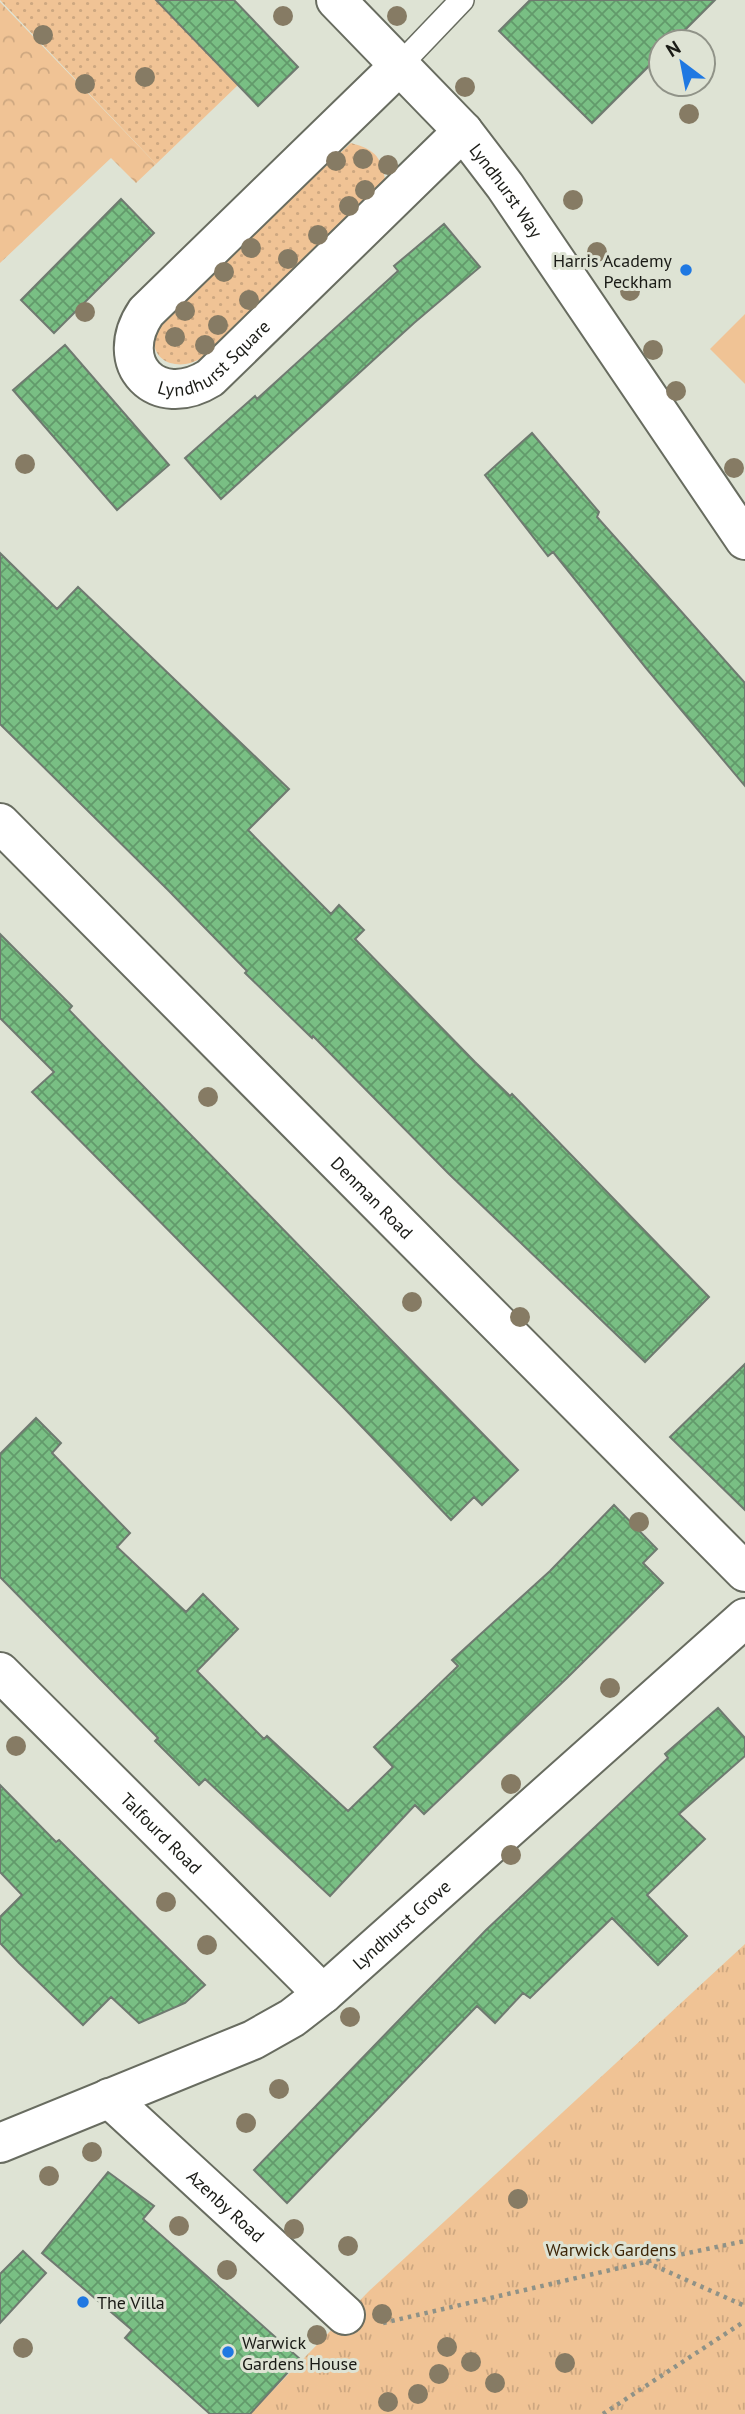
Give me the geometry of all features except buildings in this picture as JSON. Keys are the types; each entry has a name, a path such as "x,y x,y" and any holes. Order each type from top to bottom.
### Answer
{"street":[{"name":"Lyndhurst Way","path":"336,0 463,131 505,186 745,540"},
{"name":"Lyndhurst Square","path":"399,66 146,312 136,327 132,345 135,362 145,377 160,387 177,391 195,387 209,378 463,131"},
{"name":"Denman Road","path":"0,823 745,1572"},
{"name":"Lyndhurst Grove","path":"0,2143 253,2040 292,2018 323,1994 745,1618"},
{"name":"Talfourd Road","path":"0,1672 323,1994"},
{"name":"Azenby Road","path":"109,2098 345,2315"}],"lane":[{"path":"399,66 463,0"}],"path":[{"path":"345,2315 387,2324 645,2262 745,2241"},
{"path":"645,2262 745,2306"},
{"path":"603,2414 745,2322"}],"green space":[{"path":"0,0 156,0 238,85 156,164"},
{"path":"0,2 156,164 136,183 111,158 0,263"},
{"path":"351,143 375,154 381,164 385,179 374,192 201,358 186,364 164,360 155,348 154,339 162,317"},
{"path":"745,314 745,384 710,349"},
{"name":"Warwick Gardens","path":"745,1944 745,2414 250,2414 369,2291"}],"place":[{"name":"Harris Academy Peckham","path":"686,270"},
{"name":"The Villa","path":"83,2302"},
{"name":"Warwick Gardens House","path":"228,2352"}]}
